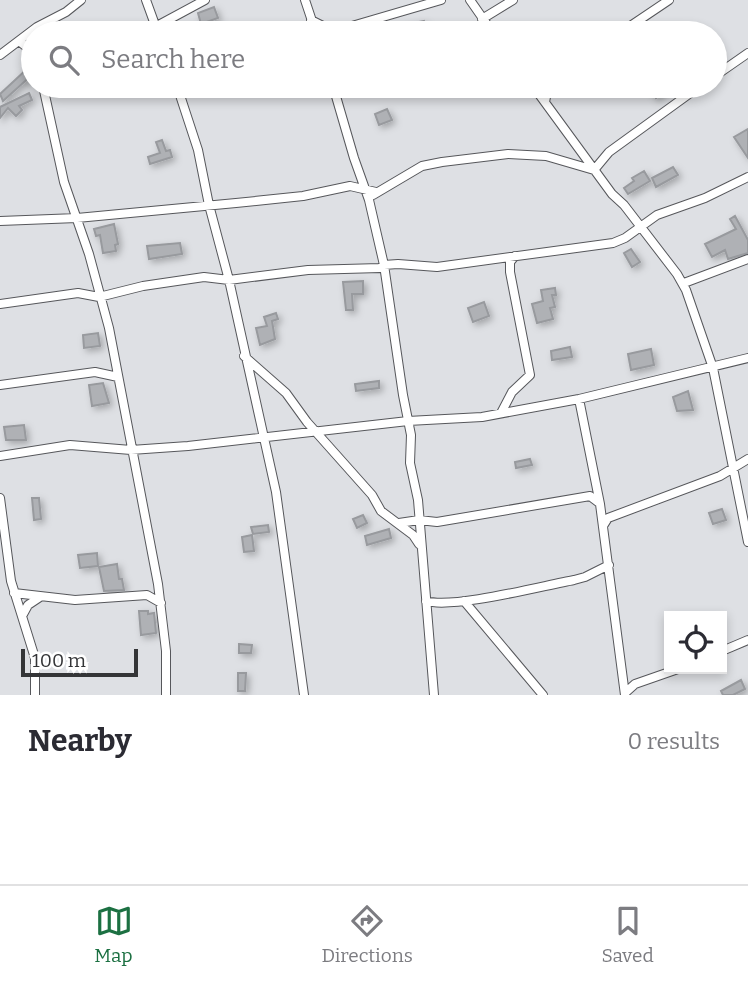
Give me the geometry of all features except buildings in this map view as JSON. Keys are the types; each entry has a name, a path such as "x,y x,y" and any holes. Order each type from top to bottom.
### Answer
{"street":[{"path":"50,21 81,0"},
{"path":"146,0 153,21"},
{"path":"171,21 205,0"},
{"path":"305,0 312,20"},
{"path":"374,21 441,0"},
{"path":"470,0 482,19 513,0"},
{"path":"638,21 669,0"},
{"path":"0,55 19,41"},
{"path":"727,68 748,53"},
{"path":"46,98 64,182 78,218 109,328 161,603 166,652 166,695"},
{"path":"181,98 198,150 276,492 304,695"},
{"path":"337,98 369,200 384,265 411,435 410,463 418,500 434,695"},
{"path":"542,98 594,170 684,283 713,368 748,542"},
{"path":"545,102 546,98"},
{"path":"594,170 608,152 683,98"},
{"path":"369,200 376,192 422,166 508,154 546,156 594,170"},
{"path":"350,186 360,177"},
{"path":"0,304 78,293 99,297 143,286 204,277 229,280 307,270 380,268 398,264 438,267 613,243 625,238 657,215 705,198 748,177"},
{"path":"0,221 78,218 303,196 350,186 376,192"},
{"path":"501,413 512,392 530,375 510,272 510,262 515,256"},
{"path":"684,283 748,259"},
{"path":"386,278 398,264"},
{"path":"244,356 286,393 299,412 372,495 381,511 415,537 422,550"},
{"path":"0,456 71,445 131,450 408,421 482,417 579,399 748,358"},
{"path":"0,385 95,372 118,377"},
{"path":"579,399 605,517 603,526 625,694"},
{"path":"730,456 745,460"},
{"path":"605,517 709,481 745,460"},
{"path":"399,523 419,520 437,522 590,496 600,504"},
{"path":"0,498 2,530 14,593 35,658 35,695"},
{"path":"426,601 437,604 464,601 585,577 609,565"},
{"path":"146,595 158,584"},
{"path":"14,593 75,600 146,595 161,603"},
{"path":"22,616 28,605 40,597"},
{"path":"464,601 543,695"},
{"path":"428,615 437,604"},
{"path":"727,649 748,640"},
{"path":"625,694 635,684 664,674"},
{"path":"622,676 635,684"}]}
